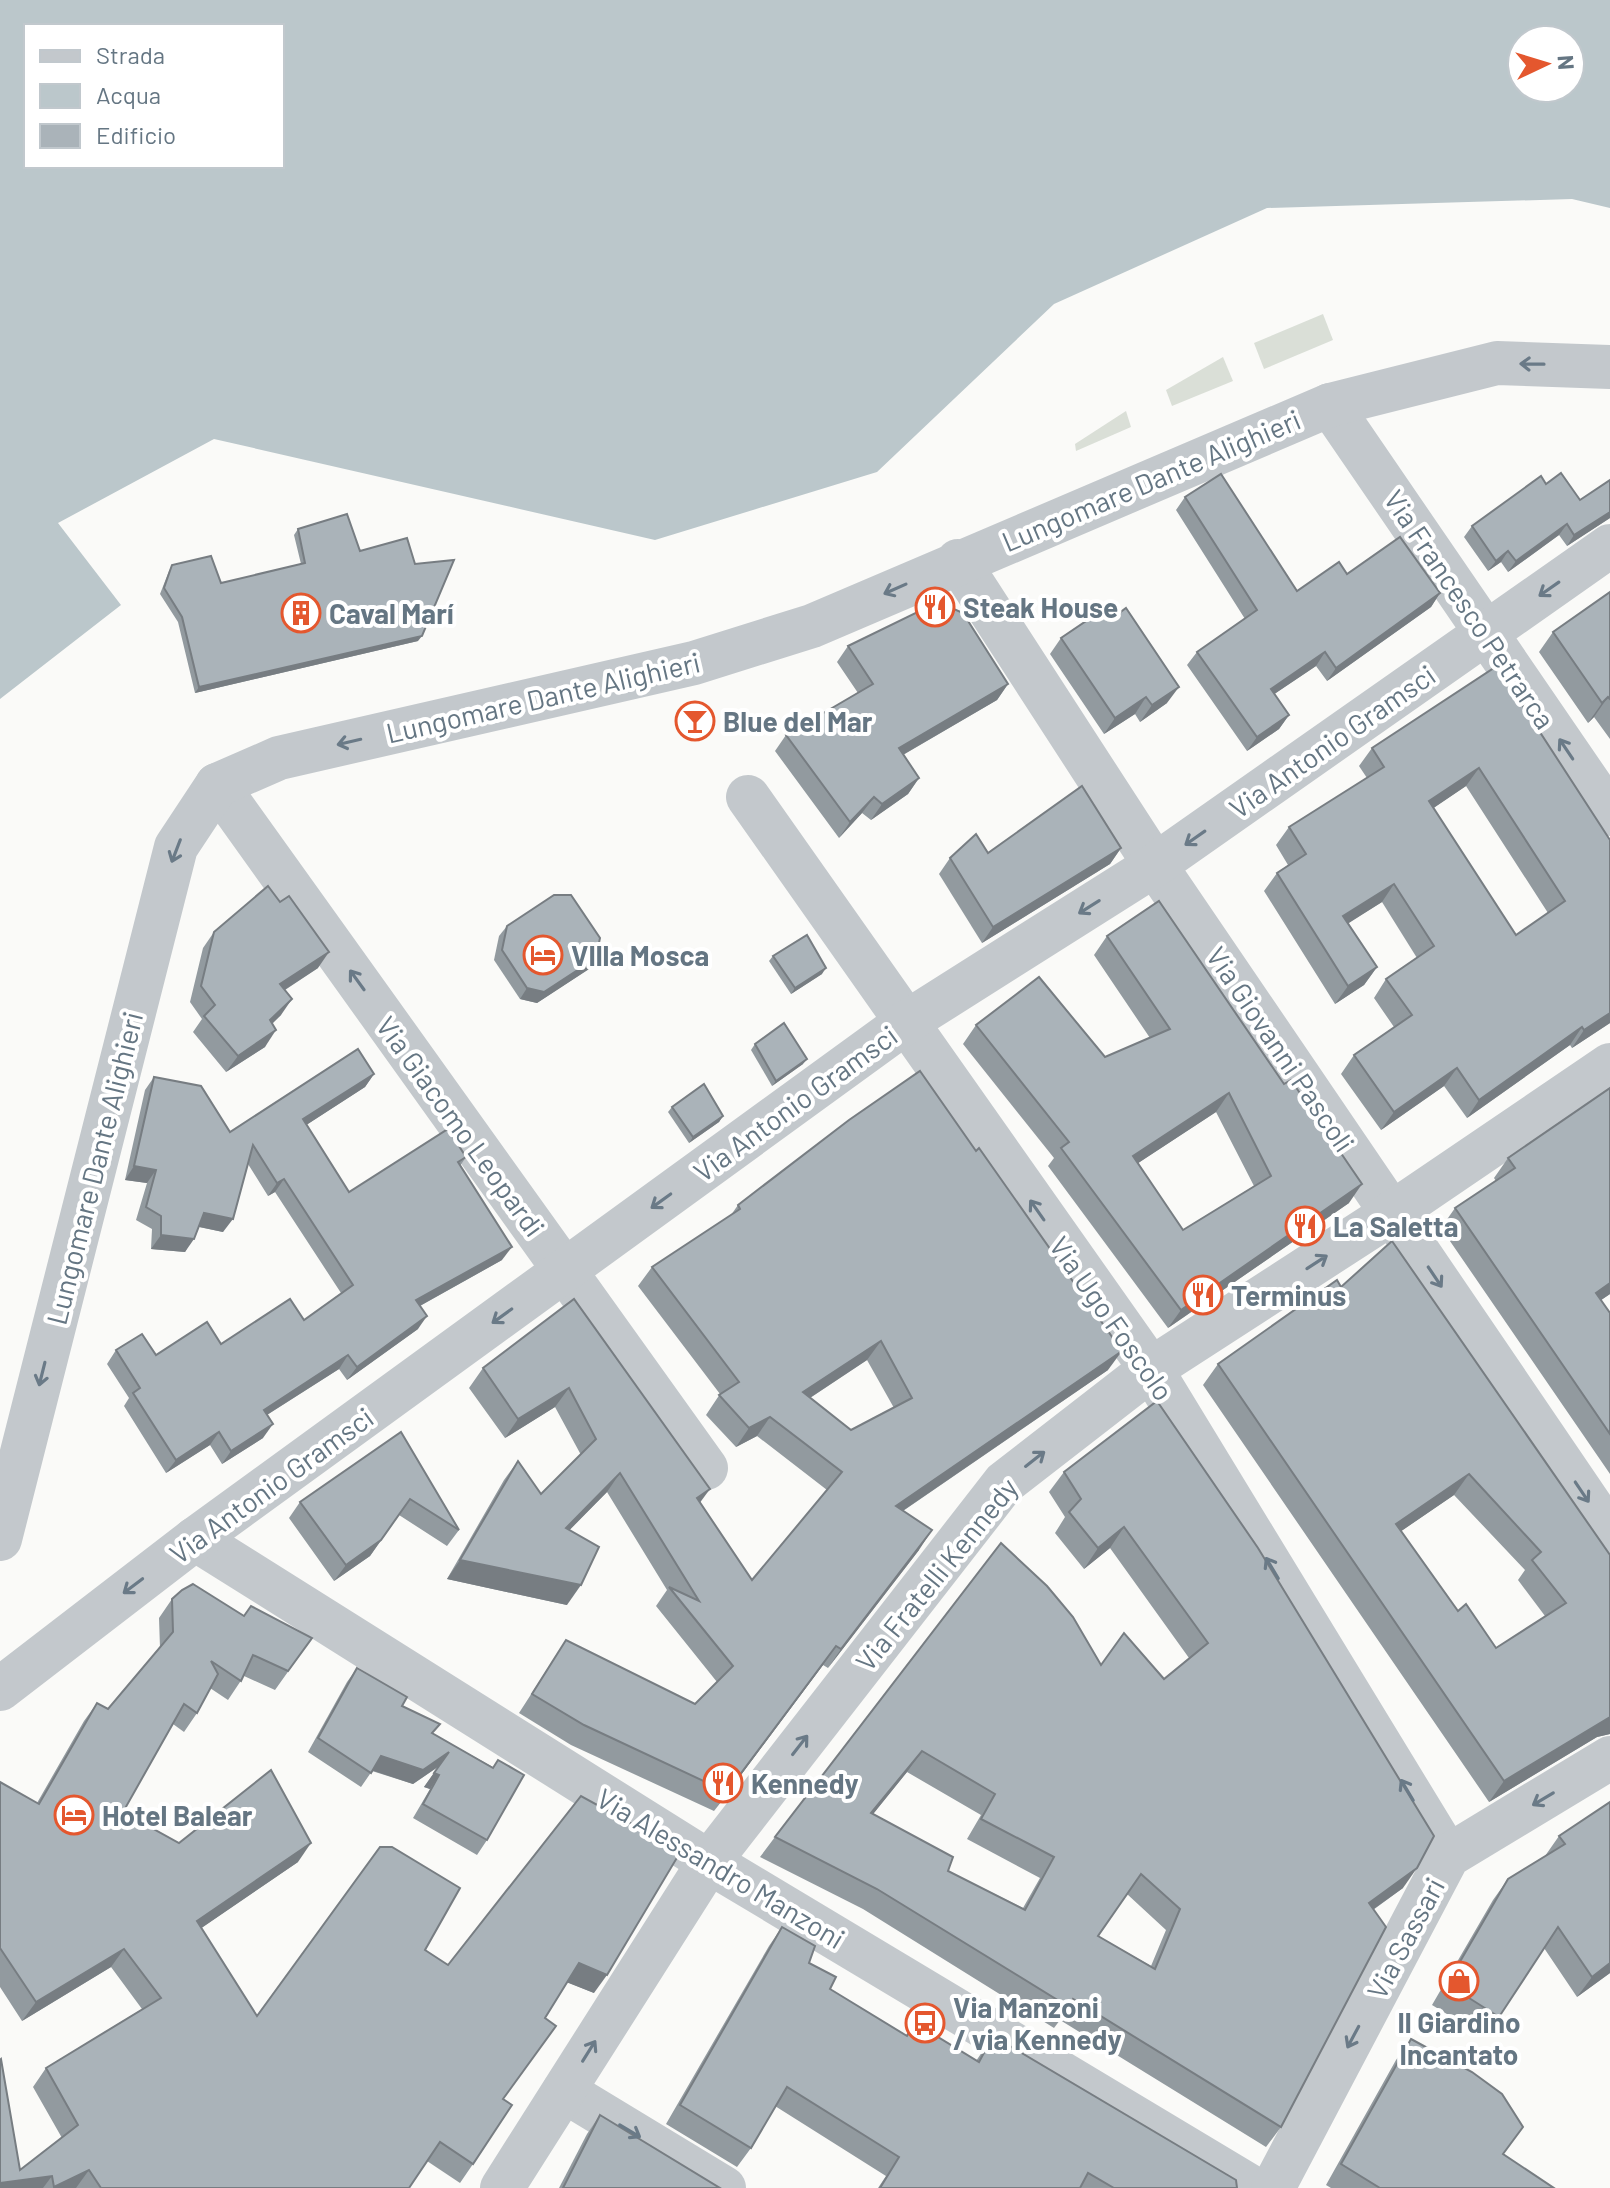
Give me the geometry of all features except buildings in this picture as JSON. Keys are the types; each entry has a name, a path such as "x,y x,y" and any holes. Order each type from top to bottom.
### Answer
{"street":[{"name":"Lungomare Dante Alighieri","path":"0,1539 176,847 217,785 279,758 694,663 812,626 958,561 1330,405 1497,363 1610,367"},
{"name":"Via Francesco Petrarca","path":"1330,405 1610,814"},
{"name":"Via Antonio Gramsci","path":"0,1689 195,1539 905,1023 1155,865 1610,546"},
{"name":"Via Giovanni Pascoli","path":"958,561 1155,865 1610,1534"},
{"name":"Via Giacomo Leopardi","path":"217,785 706,1468"},
{"name":"Via Ugo Foscolo","path":"748,797 1151,1369 1448,1856"},
{"name":"Via Fratelli Kennedy","path":"502,2188 709,1862 1004,1483 1151,1369 1392,1213 1610,1065"},
{"name":"Via Alessandro Manzoni","path":"195,1539 709,1862 1253,2188"},
{"name":"Via Sassari","path":"1273,2188 1448,1856 1610,1758"},
{"path":"564,2091 724,2188"}],"shaded area":[{"path":"1323,314 1333,340 1264,369 1254,343"},
{"path":"1223,357 1233,381 1172,406 1166,390"},
{"path":"1126,411 1131,427 1076,451 1075,444"}],"water":[{"path":"0,0 1610,0 1610,208 1572,199 1267,208 1054,304 877,472 655,540 214,439 58,523 121,605 0,699"}],"place":[{"name":"Steak House","path":"935,607"},
{"name":"Caval Marí","path":"301,613"},
{"name":"Blue del Mar","path":"695,721"},
{"name":"VIlla Mosca","path":"543,955"},
{"name":"La Saletta","path":"1305,1226"},
{"name":"Terminus","path":"1203,1295"},
{"name":"Kennedy","path":"723,1783"},
{"name":"Hotel Balear","path":"74,1815"},
{"name":"Il Giardino Incantato","path":"1459,1981"},
{"name":"Via Manzoni / via Kennedy","path":"925,2023"}]}
